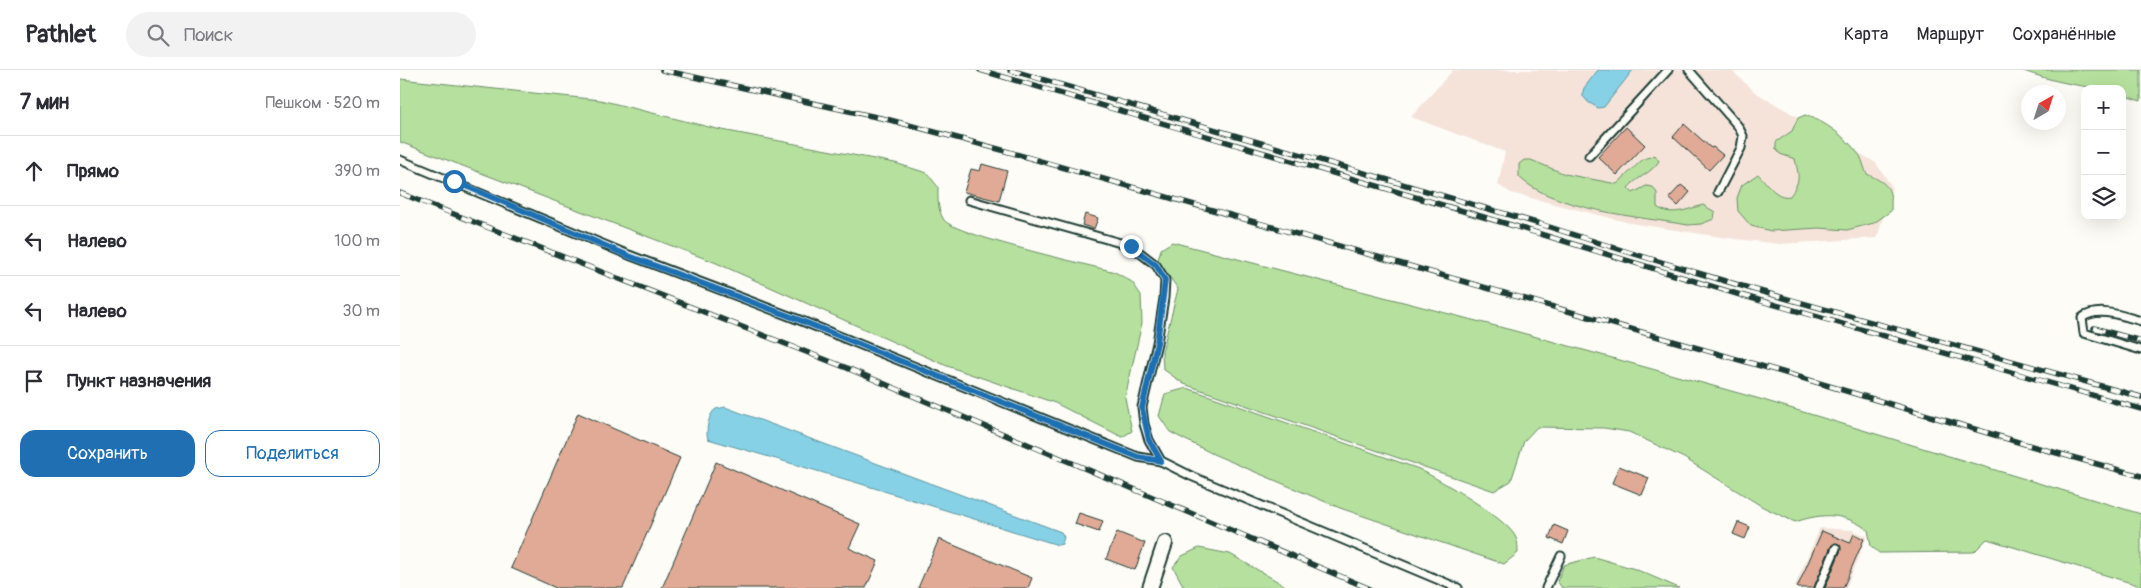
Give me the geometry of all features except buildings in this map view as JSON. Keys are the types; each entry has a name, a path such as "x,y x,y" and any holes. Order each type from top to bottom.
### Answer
{"street":[{"path":"1150,588 1165,543"}],"lane":[{"path":"1589,156 1668,70"},
{"path":"1688,70 1738,126 1743,136 1741,148 1718,192"},
{"path":"400,160 629,256 797,319 1138,457 1161,461 1192,476 1458,588"},
{"path":"969,200 1131,246 1156,265 1165,280 1164,298 1157,343 1142,408 1149,440 1161,461"},
{"path":"2141,321 2114,313 2088,313 2082,318 2084,333 2141,350"},
{"path":"1819,588 1836,548"},
{"path":"1546,588 1561,556"}],"shaded area":[{"path":"1453,70 1731,70 1755,92 1876,163 1892,187 1877,238 1780,244 1727,238 1630,223 1511,193 1498,185 1505,152 1411,117"},
{"path":"1820,528 1852,530 1867,536 1846,588 1794,588"}],"green space":[{"path":"2021,70 2141,70 2141,101 2126,96 2126,85 2081,86"},
{"path":"400,79 600,100 717,129 895,163 927,173 938,187 940,212 944,220 953,226 996,241 1115,272 1132,282 1141,295 1142,323 1125,398 1132,431 1122,437 1055,403 947,366 714,262 400,142"},
{"path":"1805,115 1828,126 1855,149 1861,158 1867,174 1887,187 1891,196 1891,211 1874,223 1847,230 1819,228 1771,231 1751,226 1738,211 1737,198 1742,185 1758,174 1776,193 1790,196 1798,178 1795,159 1780,154 1776,149 1776,142 1792,131 1798,118"},
{"path":"1655,155 1659,161 1656,165 1628,188 1633,193 1646,186 1653,187 1657,193 1657,207 1662,210 1674,212 1703,205 1715,212 1714,219 1701,224 1688,225 1575,205 1534,188 1519,177 1519,164 1524,160 1531,160 1565,174 1617,184 1642,160"},
{"path":"1172,242 1515,331 1760,399 2141,514 2141,586 1987,539 1974,552 1879,553 1871,546 1868,530 1859,524 1833,516 1815,517 1795,522 1763,507 1684,458 1629,432 1604,428 1537,427 1524,441 1511,481 1494,491 1184,384 1163,369 1162,352 1178,289 1158,260 1161,249"},
{"path":"1187,388 1419,469 1441,481 1501,521 1511,530 1516,538 1518,553 1504,564 1340,508 1213,454 1170,432 1159,416 1165,394"},
{"path":"1199,548 1230,554 1289,588 1184,587 1173,567 1182,556"},
{"path":"1594,557 1635,569 1679,588 1562,588 1557,581 1564,565"}],"water":[{"path":"1598,70 1633,70 1604,107 1598,108 1588,102 1582,95 1584,88"},
{"path":"725,407 1061,532 1064,537 1062,544 1058,545 708,439 707,427 711,414 716,409"}],"railway":[{"path":"662,70 890,120 1002,150 2141,476"},
{"path":"980,70 1511,225 1737,294 2141,409"},
{"path":"1010,70 1540,224 1752,289 2141,397"},
{"path":"400,193 847,368 1368,588"},
{"path":"2094,328 2141,341"}],"route":[{"path":"454,181 629,256 797,319 1138,457 1161,461 1149,440 1142,408 1157,343 1165,280 1156,265 1131,246"}]}
